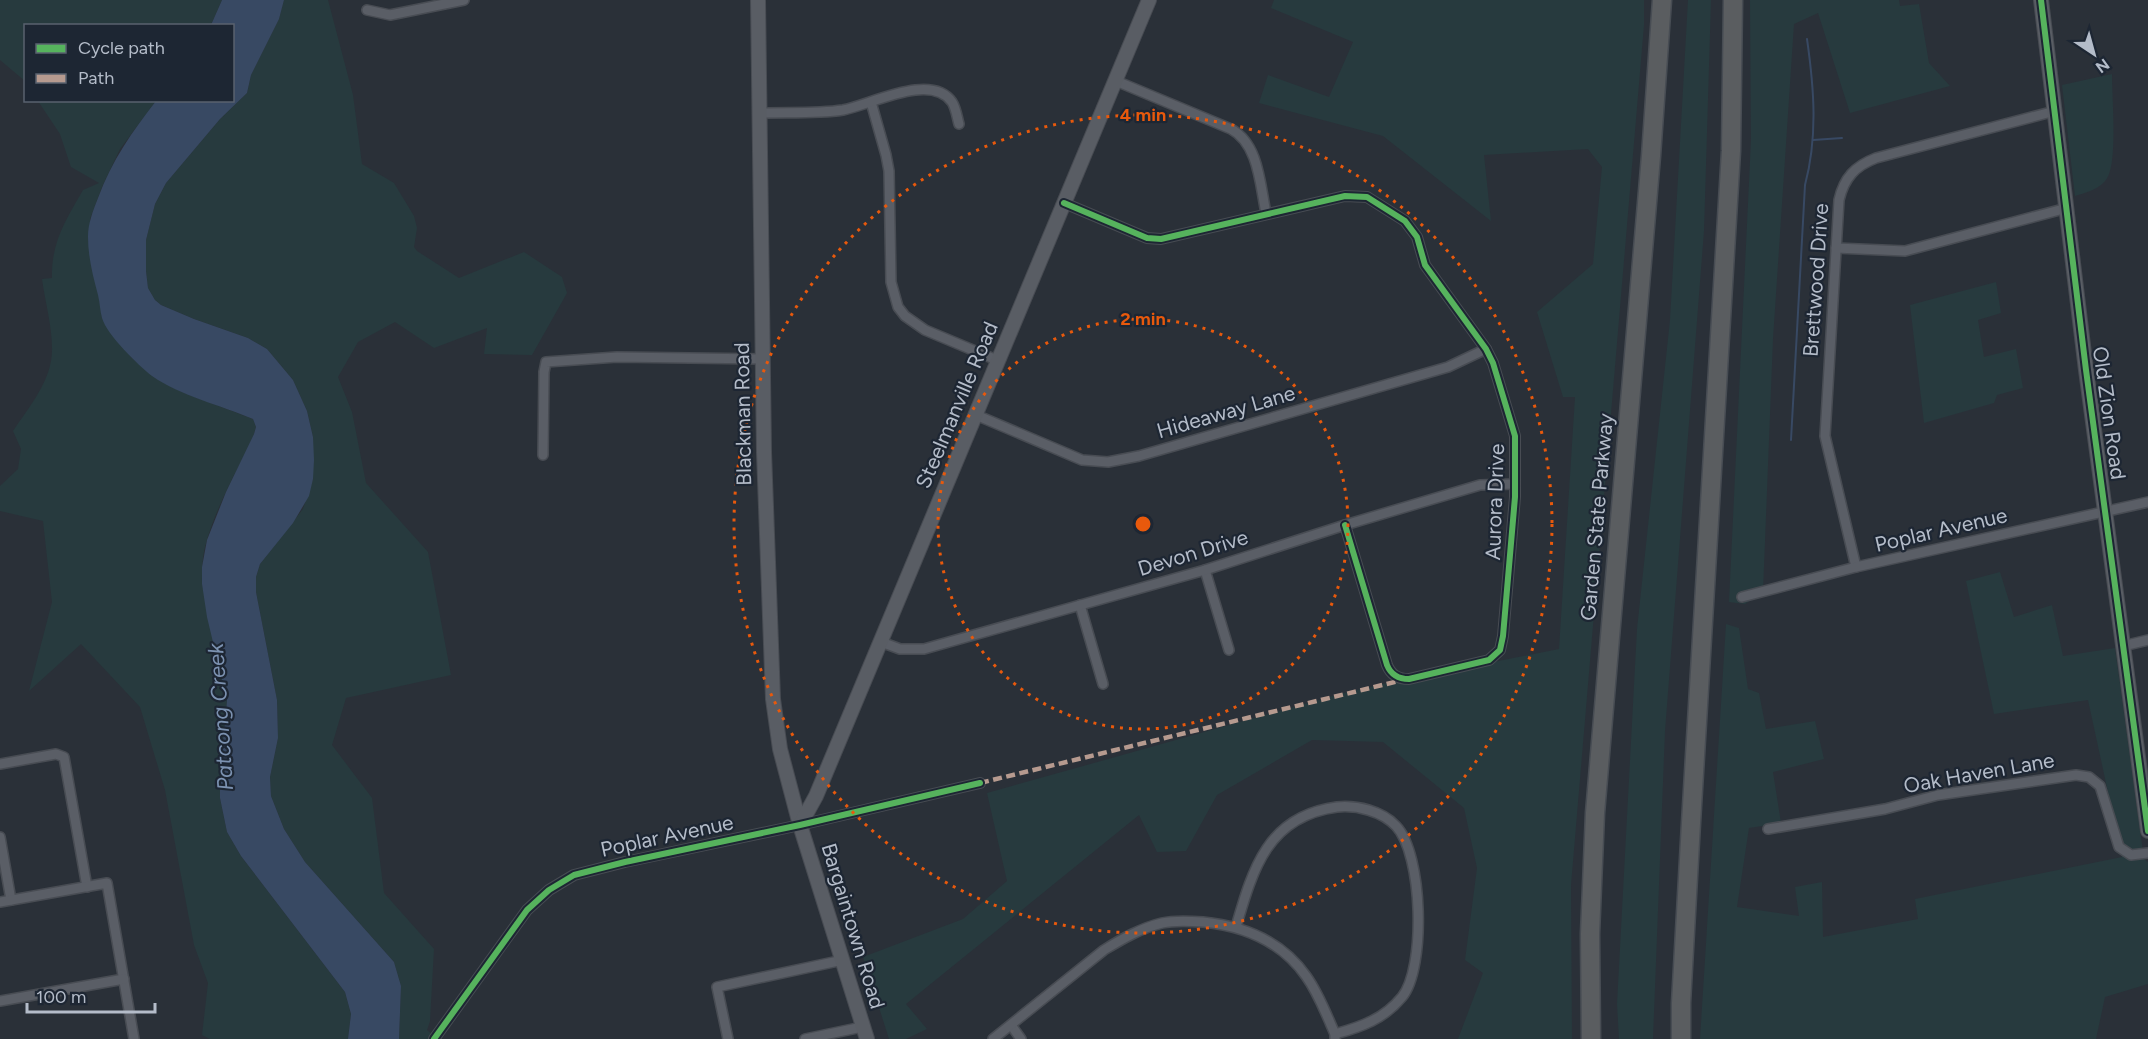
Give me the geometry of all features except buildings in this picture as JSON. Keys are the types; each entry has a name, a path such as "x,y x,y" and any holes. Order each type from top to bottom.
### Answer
{"highway":[{"name":"Garden State Parkway","path":"1591,1039 1590,934 1595,813 1651,156 1662,0"},
{"path":"1681,1039 1681,1003 1731,151 1733,0"}],"main road":[{"name":"Blackman Road","path":"758,0 763,359 773,699 780,749 800,825"},
{"name":"Steelmanville Road","path":"800,825 816,796 1149,0"},
{"name":"Old Zion Road","path":"2041,0 2105,512 2148,831"},
{"name":"Bargaintown Road","path":"800,825 865,1033"}],"street":[{"path":"367,10 390,15 464,0"},
{"path":"1116,81 1232,129 1240,135 1252,152 1266,213"},
{"path":"760,113 834,111 907,91 931,91 942,94 951,101 959,124"},
{"path":"871,102 889,171 891,282 898,307 905,316 925,330 999,361"},
{"name":"Brettwood Drive","path":"1856,567 1825,436 1841,189 1846,179 1863,163 2055,111"},
{"name":"Aurora Drive","path":"1064,203 1147,238 1161,239 1345,196 1367,197 1405,221 1416,237 1425,265 1494,363 1515,436 1515,484 1503,636 1498,653 1490,660 1407,680 1393,675 1387,665 1345,525"},
{"path":"1836,248 1905,251 2067,208"},
{"name":"Hideaway Lane","path":"976,415 1082,460 1108,462 1139,456 1439,370 1486,350"},
{"path":"543,455 546,362 617,357 763,359"},
{"name":"Devon Drive","path":"880,642 900,649 924,649 1205,570 1480,485 1515,484"},
{"name":"Poplar Avenue","path":"1742,597 1856,567 2148,502"},
{"path":"1205,570 1229,650"},
{"path":"1080,605 1103,684"},
{"path":"2123,646 2148,640"},
{"path":"0,764 56,754 64,757 87,887"},
{"name":"Oak Haven Lane","path":"1768,829 1885,809 1938,795 2076,775 2089,777 2100,786 2119,847 2131,855 2148,853"},
{"name":"Poplar Avenue","path":"434,1039 527,910 542,896 574,875 980,783"},
{"path":"993,1039 1104,950 1143,929 1164,922 1188,921 1236,927 1257,935 1277,947 1299,968 1317,993 1335,1036 1379,1018 1403,996 1410,983 1416,962 1417,889 1414,868 1396,826 1380,815 1346,806 1323,809 1290,823 1274,837 1264,850 1236,927"},
{"path":"0,837 11,900"},
{"path":"0,902 107,883 134,1039"},
{"path":"728,1039 717,987 843,960"},
{"path":"0,1000 124,979"},
{"path":"1011,1025 1021,1039"},
{"path":"805,1039 865,1033"}],"green space":[{"path":"0,0 222,0 211,24 24,24 24,80 0,60"},
{"path":"284,0 328,0 353,95 362,164 394,183 414,216 417,228 414,247 417,251 459,278 524,252 562,277 567,293 532,355 484,354 487,328 434,348 395,322 358,342 338,377 352,412 366,483 428,552 451,675 346,698 332,745 372,798 384,893 434,949 430,1021 427,1030 437,1039 399,1039 401,986 394,962 305,862 284,829 271,796 270,777 278,738 277,700 256,592 256,577 260,564 303,509 313,479 313,437 307,411 293,380 267,349 248,338 161,305 148,288 146,240 155,204 166,183 220,119 247,93 251,75 279,19"},
{"path":"1274,0 1644,0 1644,25 1571,885 1572,1039 1458,1039 1483,973 1465,960 1477,868 1464,808 1383,742 1312,740 1217,795 1186,851 1157,852 1139,815 906,1004 927,1029 906,1039 889,1039 863,957 963,919 1007,881 987,793 1340,694 1559,649 1575,397 1563,397 1537,312 1593,264 1602,167 1588,149 1484,155 1491,221 1383,136 1259,103 1268,75 1329,97 1353,42 1271,8"},
{"path":"1688,0 1711,0 1704,231 1665,731 1653,1039 1619,1039 1617,1004 1637,629 1670,320"},
{"path":"1750,0 1899,0 1900,6 1919,4 1929,63 1950,86 1850,113 1818,13 1794,24 1773,339 1763,592 1745,604 1729,602 1751,140"},
{"path":"2112,74 2113,153 2109,174 2099,186 2075,196 2062,85"},
{"path":"39,102 155,102 120,149 90,219 102,317 131,357 155,378 182,392 253,419 256,427 209,532 203,561 202,584 227,701 220,772 220,798 227,832 241,856 345,992 351,1014 348,1039 210,1039 202,1035 208,983 194,945 165,790 140,707 81,644 29,691 52,602 43,521 0,511 0,486 18,469 21,449 13,431 39,392 49,371 52,348 51,331 42,279 52,278 57,242 83,190 99,183 71,167 60,134"},
{"path":"1996,282 2001,313 1978,320 1984,357 2016,349 2023,388 1997,395 1994,403 1924,423 1910,305"},
{"path":"2000,572 2014,617 2052,605 2063,656 2115,648 2144,859 2148,862 2148,984 2105,997 2096,1039 1700,1039 1726,624 1739,628 1748,689 1759,693 1766,729 1815,721 1824,759 1773,772 1781,823 1749,828 1737,907 1799,916 1795,887 1822,882 1823,937 1918,919 1915,899 2122,857 2088,700 1994,714 1966,581"}],"water":[{"path":"222,0 284,0 279,19 251,75 247,93 220,119 166,183 155,204 146,240 148,288 161,305 248,338 267,349 293,380 307,411 313,437 314,460 309,496 293,523 260,564 256,577 256,592 277,700 278,738 270,777 271,796 284,829 305,862 394,962 401,986 399,1039 348,1039 351,1014 345,992 241,856 227,832 220,798 220,772 227,701 207,617 202,567 207,540 226,492 254,434 256,427 253,419 163,383 131,357 110,333 102,318 90,259 89,227 104,184 123,147 155,102 234,102 234,24 211,24"}],"waterway":[{"path":"1791,440 1805,185 1813,130 1813,94 1807,39"},
{"path":"1813,140 1842,138"}],"marked path":[{"path":"980,783 1403,680"}],"cycle path":[{"path":"2041,0 2086,370 2148,831"},
{"path":"1064,203 1147,238 1161,239 1345,196 1367,197 1405,221 1417,237 1425,265 1486,349 1493,363 1515,436 1515,497 1500,650 1489,660 1409,679 1393,674 1387,665 1345,525"},
{"path":"434,1039 527,910 549,890 574,875 980,783"}],"water label":[{"name":"Patcong Creek","path":"220,717"}]}
